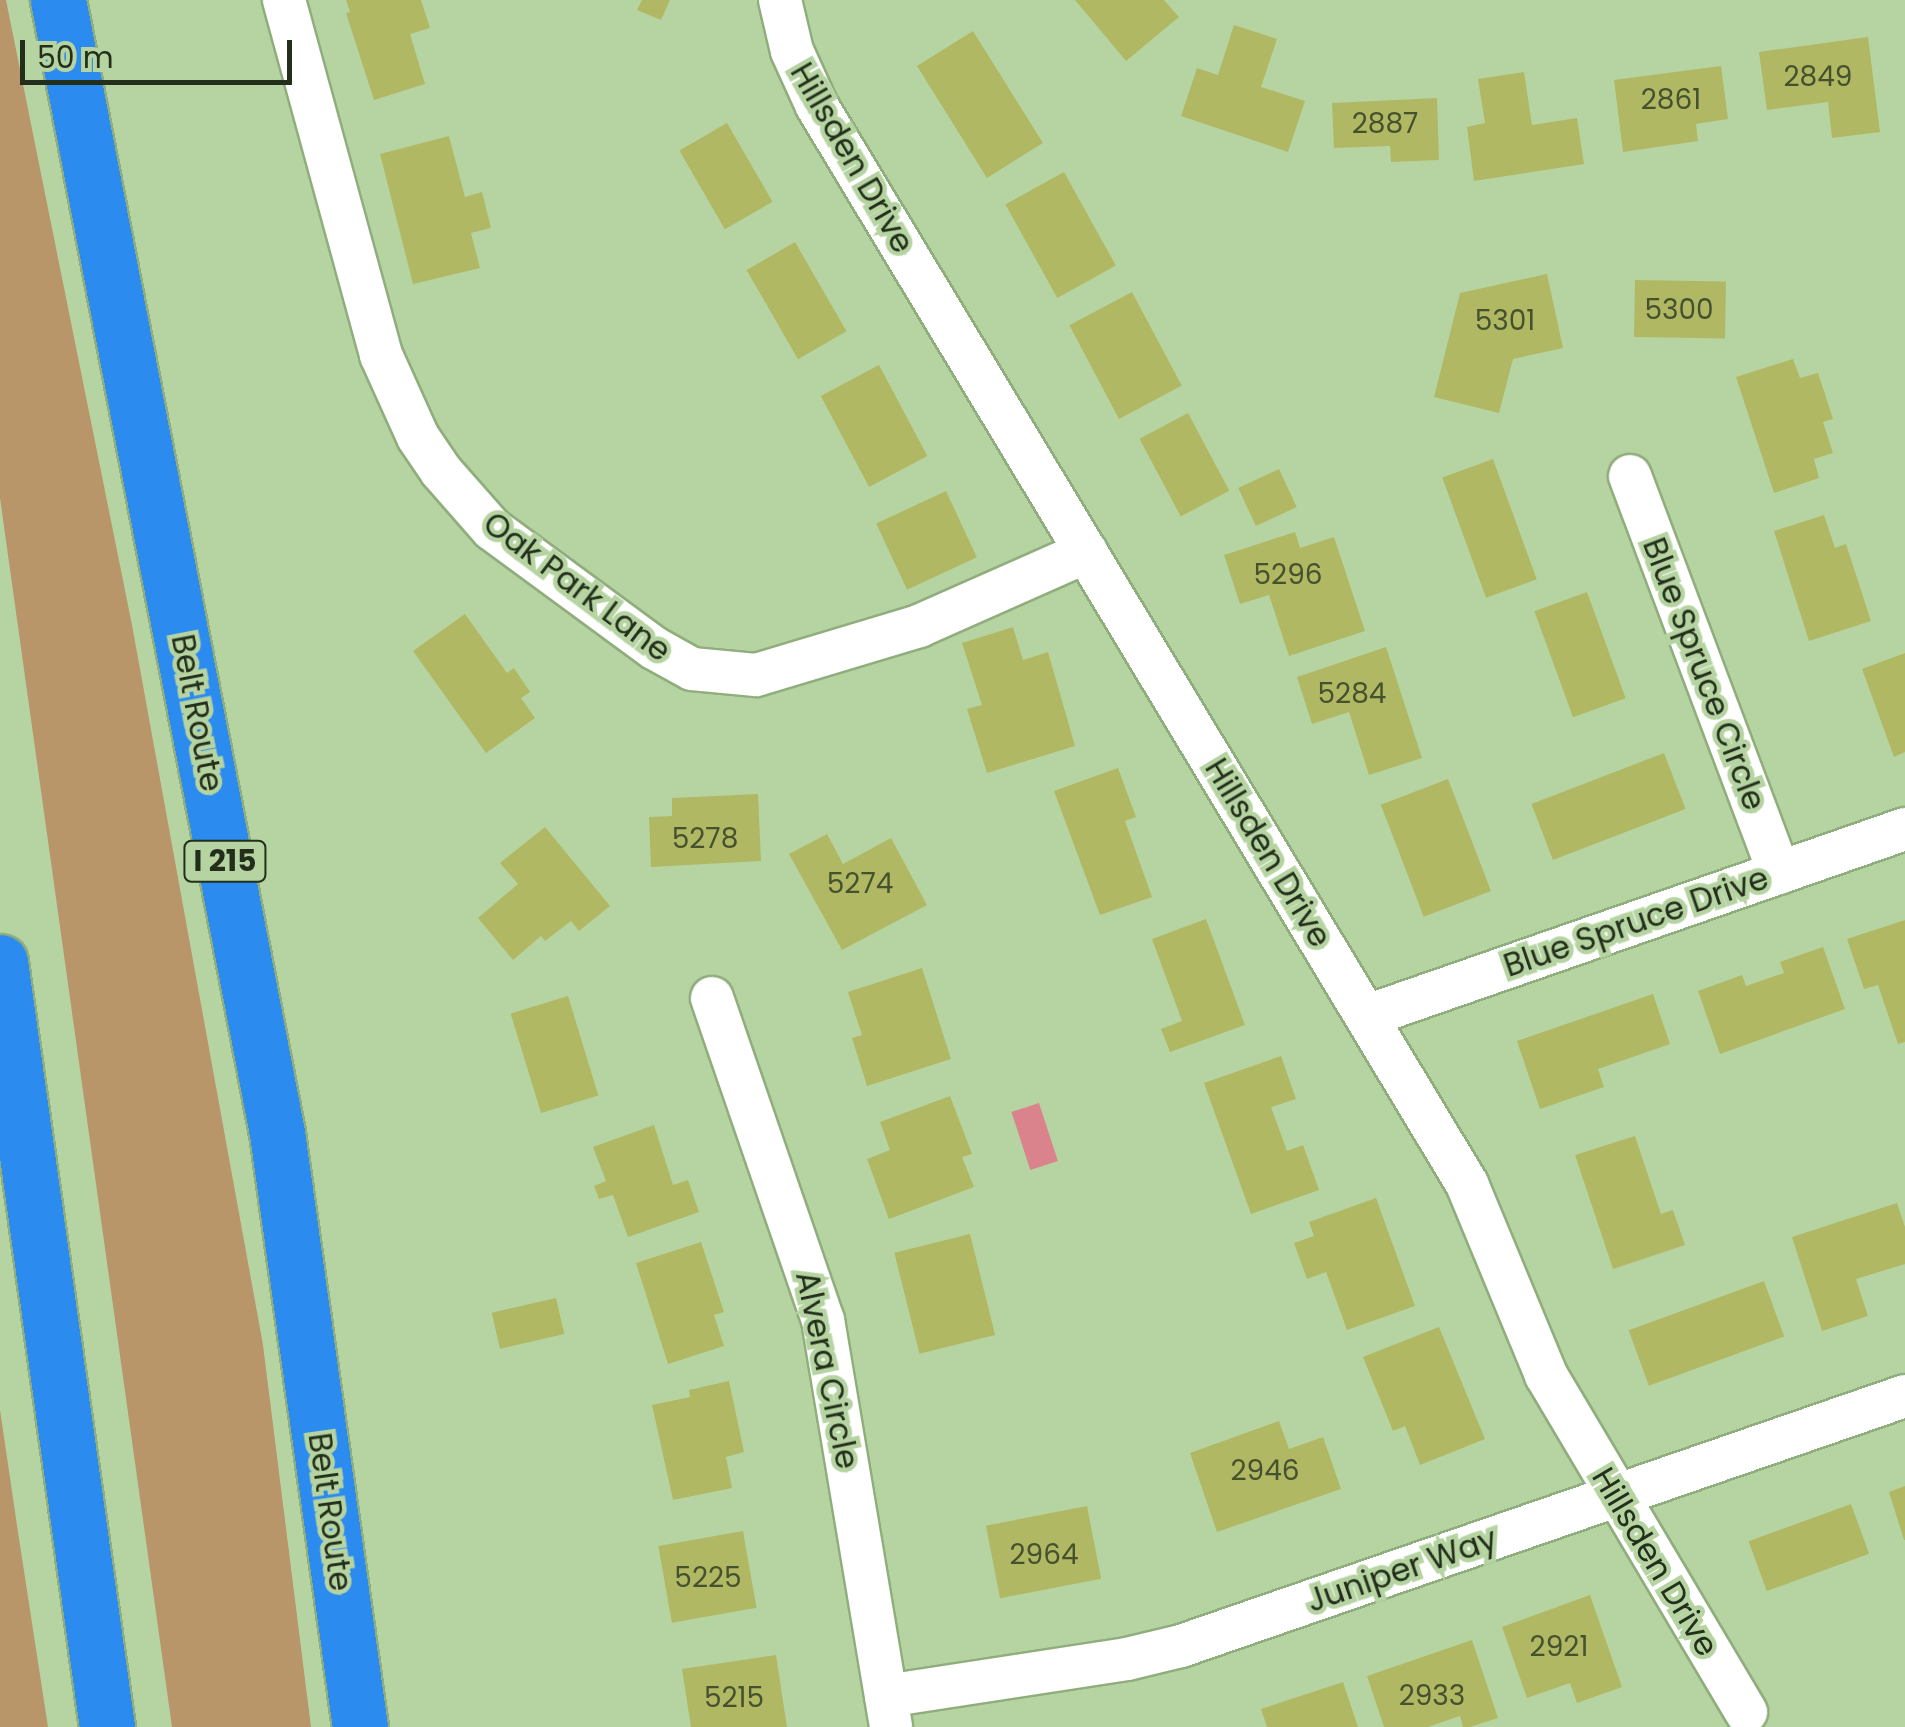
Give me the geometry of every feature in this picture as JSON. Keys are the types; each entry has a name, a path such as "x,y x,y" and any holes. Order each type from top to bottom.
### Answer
{"highway":[{"name":"Belt Route","path":"58,0 277,1133 360,1727"},
{"path":"0,962 107,1727"}],"street":[{"name":"Oak Park Lane","path":"284,0 381,355 418,436 441,472 492,528 654,648 692,669 756,675 919,626 1086,552"},
{"name":"Hillsden Drive","path":"780,0 792,51 818,106 1467,1184 1532,1348 1614,1496 1746,1712"},
{"name":"Blue Spruce Circle","path":"1630,476 1779,873"},
{"name":"Blue Spruce Drive","path":"1367,1016 1905,829"},
{"name":"Alvera Circle","path":"712,998 823,1320 889,1711"},
{"name":"Juniper Way","path":"889,1711 1181,1646 1905,1396"}],"shaded area":[{"path":"0,0 6,0 132,625 263,1345 311,1727 172,1727 0,498"},
{"path":"1039,1103 1058,1161 1030,1170 1011,1112"},
{"path":"0,1410 18,1532 48,1727 0,1727"}],"building":[{"path":"346,0 421,0 430,28 410,34 425,84 374,100 346,13 350,12"},
{"path":"642,0 670,0 661,20 637,10"},
{"path":"1075,0 1164,0 1179,17 1126,61"},
{"path":"1234,25 1277,39 1261,87 1305,101 1288,152 1181,116 1197,68 1218,75"},
{"path":"973,31 1043,143 987,178 917,66"},
{"path":"1868,37 1880,132 1832,138 1828,102 1767,110 1759,52"},
{"path":"1721,66 1728,119 1696,124 1698,141 1623,152 1614,80"},
{"path":"1524,72 1532,125 1577,118 1584,164 1474,181 1467,127 1485,123 1478,79"},
{"path":"1437,98 1439,160 1391,162 1390,146 1334,148 1332,103"},
{"path":"727,123 772,202 725,229 679,150"},
{"path":"449,136 465,197 482,192 491,228 471,233 480,268 413,284 380,154"},
{"path":"1064,172 1116,266 1057,298 1005,204"},
{"path":"795,242 846,331 798,359 747,270"},
{"path":"1547,274 1563,348 1513,359 1499,413 1434,397 1460,293"},
{"path":"1635,280 1726,282 1725,339 1634,337"},
{"path":"1132,292 1182,386 1119,419 1069,325"},
{"path":"1793,359 1800,378 1818,373 1833,419 1823,422 1833,453 1814,459 1819,478 1774,493 1736,377"},
{"path":"879,365 927,456 869,487 821,396"},
{"path":"1188,413 1229,491 1181,517 1139,439"},
{"path":"1493,459 1537,579 1486,598 1442,477"},
{"path":"1279,469 1297,507 1256,526 1238,488"},
{"path":"946,491 977,557 907,590 876,524"},
{"path":"1824,515 1835,548 1846,544 1871,621 1809,641 1774,531"},
{"path":"1295,532 1300,548 1334,537 1365,631 1289,656 1269,595 1240,604 1224,555"},
{"path":"1587,592 1626,698 1573,717 1534,611"},
{"path":"465,614 507,673 514,668 530,692 521,698 535,718 486,753 413,651"},
{"path":"1013,627 1023,660 1048,652 1075,746 987,773 967,709 982,705 962,643"},
{"path":"1386,647 1422,758 1369,775 1349,712 1312,724 1297,677"},
{"path":"1905,653 1905,752 1894,757 1862,669"},
{"path":"1664,753 1686,809 1553,860 1531,804"},
{"path":"1118,768 1136,817 1125,821 1152,897 1100,915 1054,791"},
{"path":"1448,779 1491,891 1424,917 1381,805"},
{"path":"758,794 761,861 651,867 649,817 672,816 672,798"},
{"path":"545,827 610,906 579,931 571,921 545,941 541,936 513,960 478,918 518,884 500,863"},
{"path":"827,834 843,864 891,838 927,905 842,950 789,854"},
{"path":"1206,919 1245,1025 1170,1052 1161,1029 1182,1021 1152,939"},
{"path":"1905,920 1905,1042 1898,1044 1878,985 1864,989 1847,939"},
{"path":"1823,947 1845,1009 1720,1054 1698,991 1742,975 1746,986 1784,973 1780,962"},
{"path":"922,968 951,1059 867,1086 852,1038 862,1035 848,992"},
{"path":"1653,994 1670,1044 1598,1069 1604,1087 1540,1109 1517,1041"},
{"path":"568,996 598,1095 541,1113 511,1014"},
{"path":"1281,1056 1296,1099 1271,1107 1287,1151 1303,1145 1319,1190 1251,1214 1204,1083"},
{"path":"950,1096 972,1154 962,1157 974,1187 889,1219 867,1159 890,1150 880,1122"},
{"path":"654,1125 673,1185 688,1180 699,1212 628,1237 613,1195 599,1199 594,1186 606,1181 593,1147"},
{"path":"1635,1136 1661,1214 1673,1210 1685,1245 1613,1269 1575,1155"},
{"path":"1376,1198 1415,1306 1347,1330 1326,1272 1307,1279 1294,1243 1314,1236 1309,1222"},
{"path":"1897,1203 1905,1227 1905,1264 1856,1279 1868,1316 1822,1331 1792,1237"},
{"path":"970,1234 995,1335 919,1354 894,1253"},
{"path":"701,1242 724,1312 714,1315 724,1346 668,1364 636,1263"},
{"path":"1764,1281 1784,1336 1649,1386 1629,1330"},
{"path":"556,1298 564,1334 500,1349 492,1313"},
{"path":"1439,1327 1485,1439 1420,1465 1405,1426 1393,1431 1363,1357"},
{"path":"729,1381 744,1452 726,1457 732,1488 673,1500 652,1405 690,1397 689,1390"},
{"path":"1279,1421 1289,1449 1323,1437 1341,1489 1217,1532 1190,1453"},
{"path":"1905,1486 1905,1540 1904,1540 1889,1492"},
{"path":"1851,1504 1869,1554 1767,1591 1749,1541"},
{"path":"1087,1506 1101,1579 1000,1598 986,1526"},
{"path":"743,1531 757,1608 672,1623 658,1546"},
{"path":"1590,1595 1622,1687 1577,1703 1570,1683 1527,1698 1502,1627"},
{"path":"1472,1640 1498,1718 1470,1727 1463,1727 1460,1716 1428,1727 1384,1727 1367,1676"},
{"path":"776,1655 787,1727 691,1727 682,1669"},
{"path":"1343,1682 1358,1727 1267,1727 1261,1709"}]}
